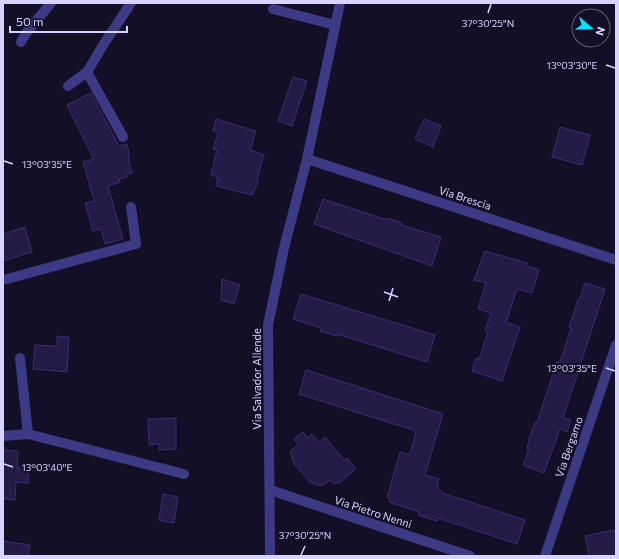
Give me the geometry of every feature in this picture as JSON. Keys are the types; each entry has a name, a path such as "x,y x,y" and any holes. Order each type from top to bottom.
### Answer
{"street":[{"path":"21,42 27,32 51,3"},
{"path":"68,86 87,72 131,3"},
{"name":"Via Salvador Allende","path":"270,556 268,325 284,248 307,159 340,3"},
{"path":"273,9 335,25"},
{"path":"87,72 123,136"},
{"name":"Via Brescia","path":"307,159 616,260"},
{"path":"3,280 136,244 131,206"},
{"name":"Via Bergamo","path":"545,556 616,345"},
{"path":"20,358 28,434"},
{"path":"3,436 28,434 184,474"},
{"name":"Via Pietro Nenni","path":"270,490 470,556"}],"building":[{"path":"293,77 307,81 292,126 278,121"},
{"path":"91,93 119,146 127,144 130,156 128,157 132,173 126,175 127,177 119,179 120,182 108,186 123,239 105,244 101,229 93,231 85,203 94,201 83,162 94,159 67,105"},
{"path":"216,119 256,131 250,150 264,155 257,179 259,180 252,195 216,186 218,177 211,175 217,150 213,149 218,133 213,131"},
{"path":"424,119 441,126 433,147 415,139"},
{"path":"560,127 590,135 582,165 552,157"},
{"path":"323,199 387,220 388,218 402,223 401,225 441,237 432,266 314,224"},
{"path":"25,227 32,252 3,261 3,234"},
{"path":"485,251 527,263 527,266 539,270 532,293 517,289 506,322 520,327 502,381 472,371 476,358 479,359 488,332 485,330 491,313 478,309 486,283 474,280"},
{"path":"222,279 240,285 234,304 221,300"},
{"path":"585,283 605,289 563,418 571,420 567,432 560,429 544,473 523,465 529,449 527,449 529,439 535,422 537,422 557,362 560,362 571,328 569,327"},
{"path":"301,294 435,335 427,362 337,334 337,336 320,331 321,328 293,319"},
{"path":"57,336 69,337 67,372 33,369 35,345 57,346"},
{"path":"306,370 443,414 425,475 439,479 437,486 443,493 525,520 517,544 438,518 437,521 418,515 419,512 389,502 390,498 387,497 400,452 410,455 416,431 299,394"},
{"path":"176,418 176,449 159,450 159,444 149,445 148,419"},
{"path":"303,432 308,438 312,434 319,443 325,437 344,460 347,458 356,469 339,483 334,483 330,480 321,486 310,482 294,464 290,452 298,444 294,439"},
{"path":"3,450 18,451 17,467 29,468 28,483 16,482 15,500 3,499"},
{"path":"163,494 178,497 174,523 159,520"},
{"path":"614,530 616,540 616,556 589,556 585,536"},
{"path":"3,541 30,545 28,556 3,556"}]}
